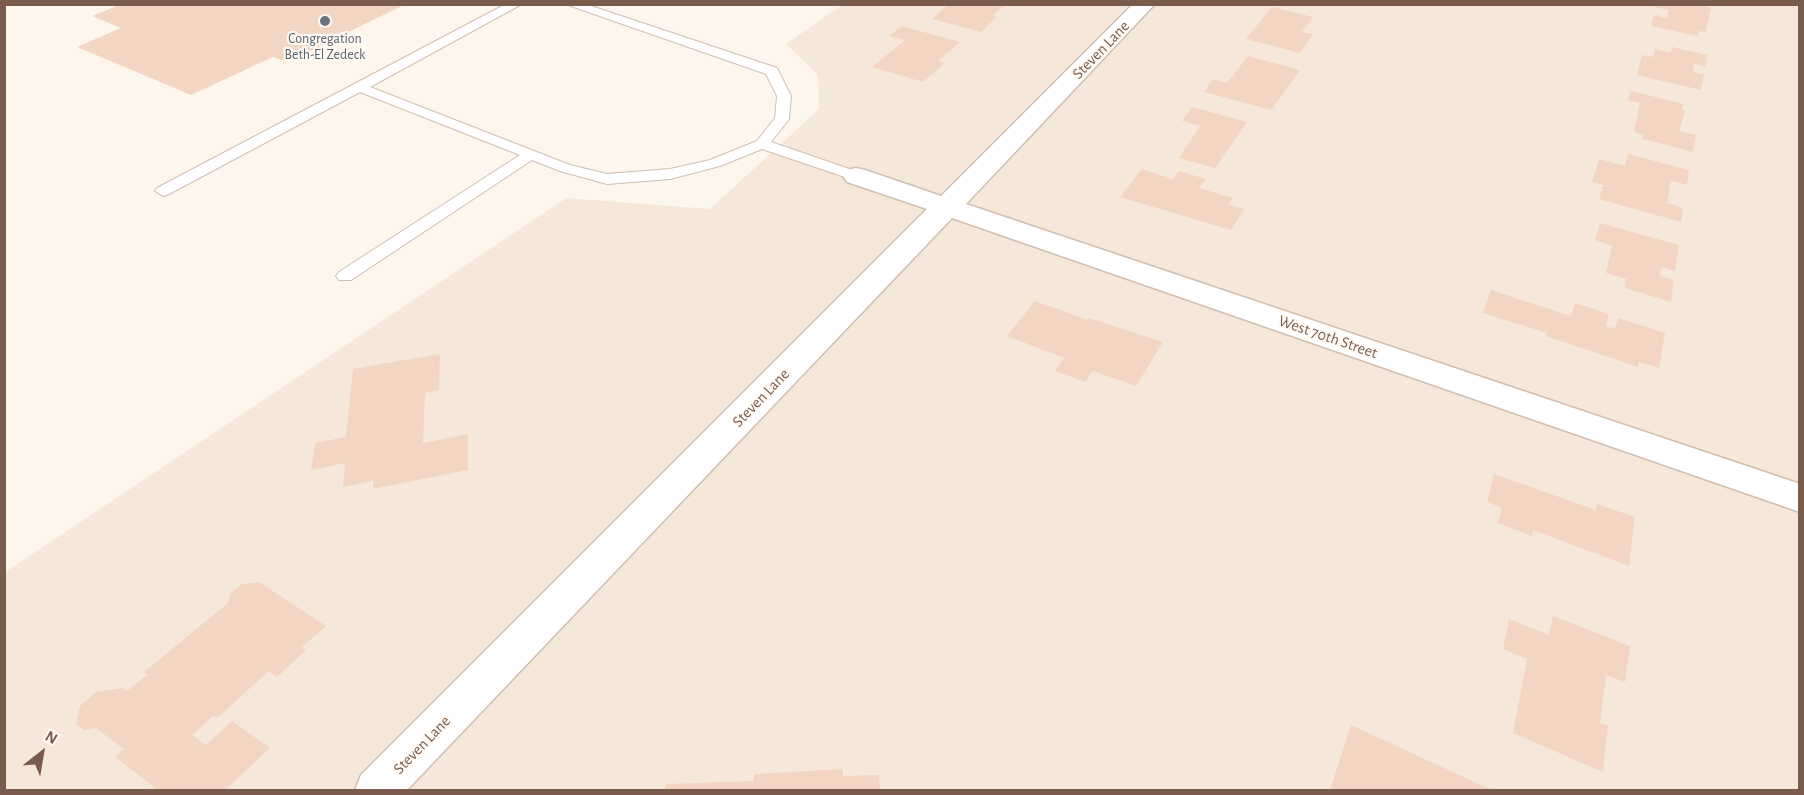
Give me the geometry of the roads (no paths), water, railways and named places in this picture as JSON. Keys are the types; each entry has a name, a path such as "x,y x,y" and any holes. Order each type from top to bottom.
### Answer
{"street":[{"name":"Steven Lane","path":"377,790 1145,4"},
{"name":"West 70th Street","path":"856,176 1800,498"}],"lane":[{"path":"163,191 516,4"},
{"path":"359,87 565,168 607,179 670,174 715,163 762,144 782,119 784,96 772,71 571,4"},
{"path":"762,144 856,176"},
{"path":"345,276 532,154"}],"place":[{"name":"Congregation Beth-El Zedeck","path":"325,21"}]}
